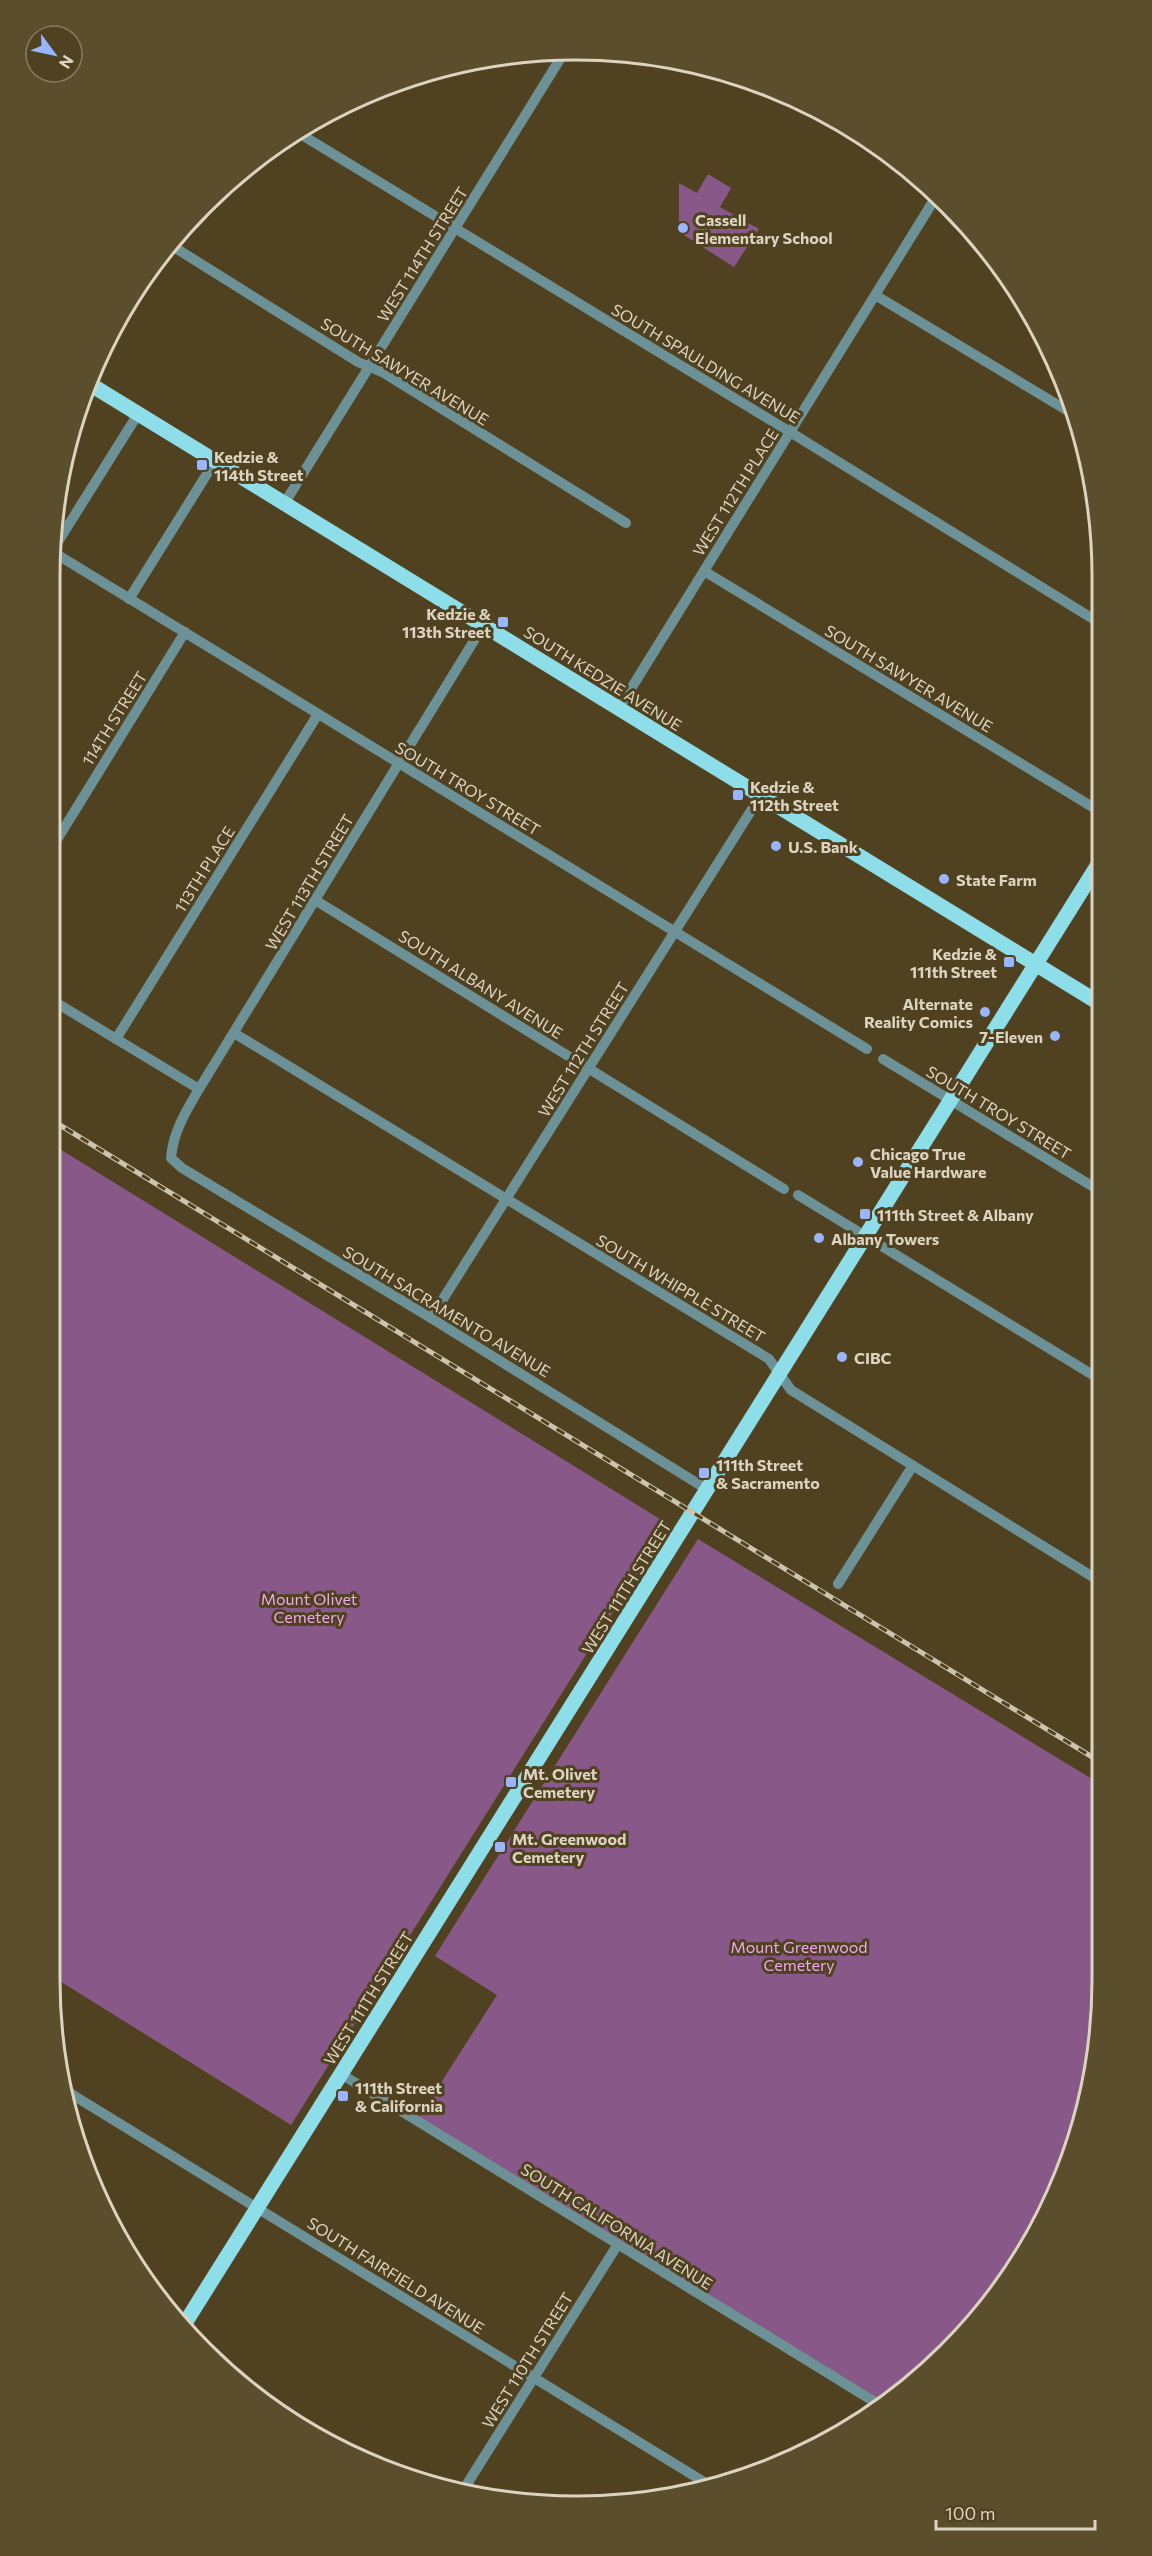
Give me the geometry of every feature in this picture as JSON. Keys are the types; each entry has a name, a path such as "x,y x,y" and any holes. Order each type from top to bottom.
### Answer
{"main road":[{"name":"SOUTH KEDZIE AVENUE","path":"96,388 1092,997"},
{"name":"WEST 111TH STREET","path":"187,2319 1092,874"}],"street":[{"name":"WEST 114TH STREET","path":"284,504 559,60"},
{"name":"SOUTH SPAULDING AVENUE","path":"305,137 1092,618"},
{"name":"WEST 112TH PLACE","path":"619,708 932,203"},
{"name":"SOUTH SAWYER AVENUE","path":"177,249 370,368 384,373 626,523"},
{"path":"875,295 1065,409"},
{"path":"61,538 138,414"},
{"path":"129,599 215,461"},
{"name":"SOUTH TROY STREET","path":"61,554 129,599 867,1049"},
{"name":"SOUTH SAWYER AVENUE","path":"704,571 1092,807"},
{"name":"WEST 113TH STREET","path":"171,1158 172,1141 199,1089 483,626"},
{"name":"114TH STREET","path":"60,835 185,632"},
{"name":"113TH PLACE","path":"116,1039 318,714"},
{"name":"WEST 112TH STREET","path":"431,1318 761,795"},
{"name":"SOUTH ALBANY AVENUE","path":"315,900 784,1189"},
{"path":"60,1005 199,1089"},
{"name":"SOUTH WHIPPLE STREET","path":"234,1034 769,1359 791,1390 1092,1577"},
{"name":"SOUTH TROY STREET","path":"883,1059 1092,1186"},
{"name":"SOUTH SACRAMENTO AVENUE","path":"171,1158 182,1168 431,1318 708,1490"},
{"path":"798,1195 1092,1374"},
{"path":"838,1584 912,1467"},
{"name":"SOUTH CALIFORNIA AVENUE","path":"341,2074 873,2401"},
{"name":"SOUTH FAIRFIELD AVENUE","path":"73,2094 701,2480"},
{"name":"WEST 110TH STREET","path":"467,2484 618,2244"}],"green space":[{"path":"708,174 731,188 720,207 759,229 734,267 679,232 679,183 697,193"},
{"name":"Mount Olivet Cemetery","path":"60,1149 668,1524 291,2125 60,1981"},
{"name":"Mount Greenwood Cemetery","path":"698,1539 1092,1779 1091,2014 1082,2081 1065,2146 1039,2208 1023,2238 985,2294 941,2345 878,2398 419,2117 497,1995 435,1956"}],"railway":[{"path":"60,1125 1092,1757"}],"place":[{"name":"Cassell Elementary School","path":"683,228"},
{"name":"Kedzie & 114th Street","path":"202,465"},
{"name":"Kedzie & 113th Street","path":"503,622"},
{"name":"Kedzie & 112th Street","path":"738,795"},
{"name":"U.S. Bank","path":"776,846"},
{"name":"State Farm","path":"944,879"},
{"name":"Kedzie & 111th Street","path":"1009,962"},
{"name":"Alternate Reality Comics","path":"985,1012"},
{"name":"7-Eleven","path":"1055,1036"},
{"name":"Chicago True Value Hardware","path":"858,1162"},
{"name":"111th Street & Albany","path":"865,1214"},
{"name":"Albany Towers","path":"819,1238"},
{"name":"CIBC","path":"842,1357"},
{"name":"111th Street & Sacramento","path":"704,1473"},
{"name":"Mt. Olivet Cemetery","path":"511,1782"},
{"name":"Mt. Greenwood Cemetery","path":"500,1847"},
{"name":"111th Street & California","path":"343,2096"}]}
